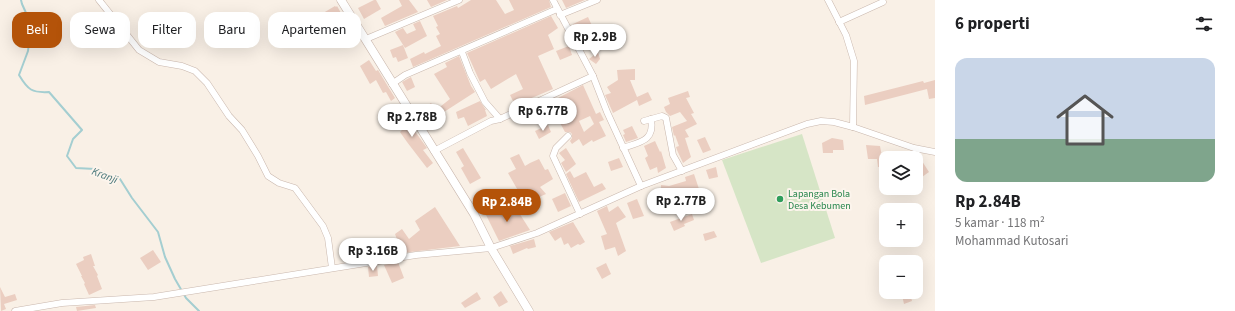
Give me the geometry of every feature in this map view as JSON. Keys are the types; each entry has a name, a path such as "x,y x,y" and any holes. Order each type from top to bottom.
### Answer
{"street":[{"path":"99,0 139,50 159,62 182,66 195,71 207,83 229,116 242,130 268,176 279,183 295,188 323,226 328,238 332,268"},
{"path":"341,0 474,214 490,248 529,311"},
{"path":"366,39 459,0"},
{"path":"553,0 593,76 642,186"},
{"path":"392,84 406,75 559,12 597,0"},
{"path":"828,0 846,35 854,61 853,127"},
{"path":"839,22 882,2"},
{"path":"462,52 470,73 485,102 500,119"},
{"path":"434,151 491,121 500,119 593,76"},
{"path":"644,121 662,116 666,118 673,155 682,171"},
{"path":"624,148 648,138 651,131 650,119"},
{"path":"15,311 62,304 154,297 416,255 490,248 537,233 642,186 807,124 821,121 834,122 853,127 907,146 935,152"},
{"path":"568,136 556,148 553,156 580,214"}],"green space":[{"name":"Lapangan Bola Desa Kebumen","path":"802,134 835,238 761,263 722,160"}],"building":[{"path":"376,0 381,9 364,19 358,8"},
{"path":"399,0 409,0 418,12 385,26 381,18 402,6"},
{"path":"427,0 447,0 431,7"},
{"path":"471,0 496,0 505,14 514,10 509,0 549,0 551,7 413,67 410,59 441,46 436,36 440,34 436,27 438,26 433,16 457,6 458,8"},
{"path":"562,0 585,0 566,8"},
{"path":"337,6 340,12 325,12"},
{"path":"551,16 558,28 548,35 554,49 538,56 553,89 515,105 510,95 523,89 516,74 491,89 485,79 480,82 467,53"},
{"path":"588,17 594,30 585,36 582,30 576,32 573,24"},
{"path":"420,21 427,36 405,48 395,32 403,28 407,34 416,30 413,24"},
{"path":"403,45 408,58 398,62 396,57 393,58 390,50"},
{"path":"569,46 572,55 560,60 556,51"},
{"path":"598,52 600,59 596,64 589,59"},
{"path":"459,56 471,86 475,92 444,112 446,115 438,121 442,125 436,129 423,109 431,103 436,110 450,99 434,74 447,67 445,63"},
{"path":"369,60 376,71 378,70 395,98 391,101 386,92 383,93 376,80 370,84 360,66"},
{"path":"635,69 635,80 630,80 637,97 648,92 652,100 639,106 637,100 613,113 605,95 611,93 607,87 618,80 617,70"},
{"path":"411,77 415,87 407,91 402,82"},
{"path":"935,80 935,98 929,99 927,89 865,105 864,96 923,81 924,83"},
{"path":"583,85 596,114 600,112 604,120 599,122 606,136 593,142 592,140 583,146 579,139 572,144 570,141 572,134 570,132 565,132 559,121 573,113 568,101 563,105 558,98","holes":["590,116 594,124 584,132 579,121"]},
{"path":"688,91 690,97 686,98 694,113 691,114 697,124 685,130 689,137 685,138 691,157 683,163 676,147 679,146 675,135 674,136 672,127 687,121 680,112 670,116 664,107 670,104 668,98"},
{"path":"480,101 486,110 487,116 468,126 464,117 458,119 456,112"},
{"path":"403,110 415,129 414,130 427,148 423,150 433,163 427,168 400,132 402,130 393,116"},
{"path":"548,125 551,132 539,139 535,131"},
{"path":"632,126 638,138 626,142 623,135 625,134 623,130"},
{"path":"705,137 711,150 703,153 697,140"},
{"path":"832,138 843,140 844,150 833,150 833,153 823,153 822,143"},
{"path":"655,141 660,152 661,151 666,168 658,173 657,167 650,170 645,158 648,156 644,146"},
{"path":"866,145 880,146 879,167 877,159 868,159"},
{"path":"463,148 481,178 470,184 461,168 464,166 456,152"},
{"path":"566,148 576,164 566,172 561,163 565,160 559,153"},
{"path":"519,154 525,166 539,159 545,170 548,169 553,179 540,187 546,194 528,202 524,192 520,194 508,173 516,169 510,158"},
{"path":"619,158 623,167 611,171 608,162"},
{"path":"923,163 929,172 923,176"},
{"path":"716,167 718,177 709,179 706,170"},
{"path":"570,171 574,178 586,172 594,187 602,183 606,189 579,202 566,174"},
{"path":"694,174 702,198 694,201 691,193 665,200 666,205 656,208 651,193 661,189 661,185 669,186 686,181 685,177"},
{"path":"565,193 571,206 558,212 552,199"},
{"path":"637,199 644,216 633,219 627,203"},
{"path":"510,204 516,208 530,230 499,241 486,215"},
{"path":"607,206 609,212 618,206 626,217 616,223 626,251 618,256 615,247 605,250 601,236 607,234 597,211"},
{"path":"435,207 460,246 402,253 395,234 402,229 409,239 420,230 415,221"},
{"path":"692,214 694,220 684,224 685,226 674,231 670,222"},
{"path":"573,222 585,242 571,248 568,243 564,245 561,237 555,241 549,232"},
{"path":"714,231 717,237 705,241 703,234"},
{"path":"534,239 536,247 527,248 513,254 510,246"},
{"path":"153,250 161,262 148,270 140,258"},
{"path":"91,254 95,266 93,266 98,275 97,276 102,289 89,295 76,264 84,260 83,257"},
{"path":"398,262 404,278 392,283 384,265"},
{"path":"606,263 611,274 602,279 596,268"},
{"path":"377,266 378,276 369,277 368,267"},
{"path":"0,287 5,297 15,294 17,300 4,304 6,309 1,311"},
{"path":"501,291 508,302 499,307 493,297"},
{"path":"477,292 481,299 465,308 461,303"},
{"path":"903,299 912,299 912,301 904,304"},
{"path":"95,305 96,308 77,311 76,307"}],"waterway":[{"name":"Kranji","path":"21,0 31,24 28,51 19,75 31,90 38,92 49,92 82,130 73,139 67,156 76,168 95,169 120,179 132,198 158,232 165,257 175,279 186,298 199,311"}],"place":[{"name":"Lapangan Bola Desa Kebumen","path":"780,199"}]}
